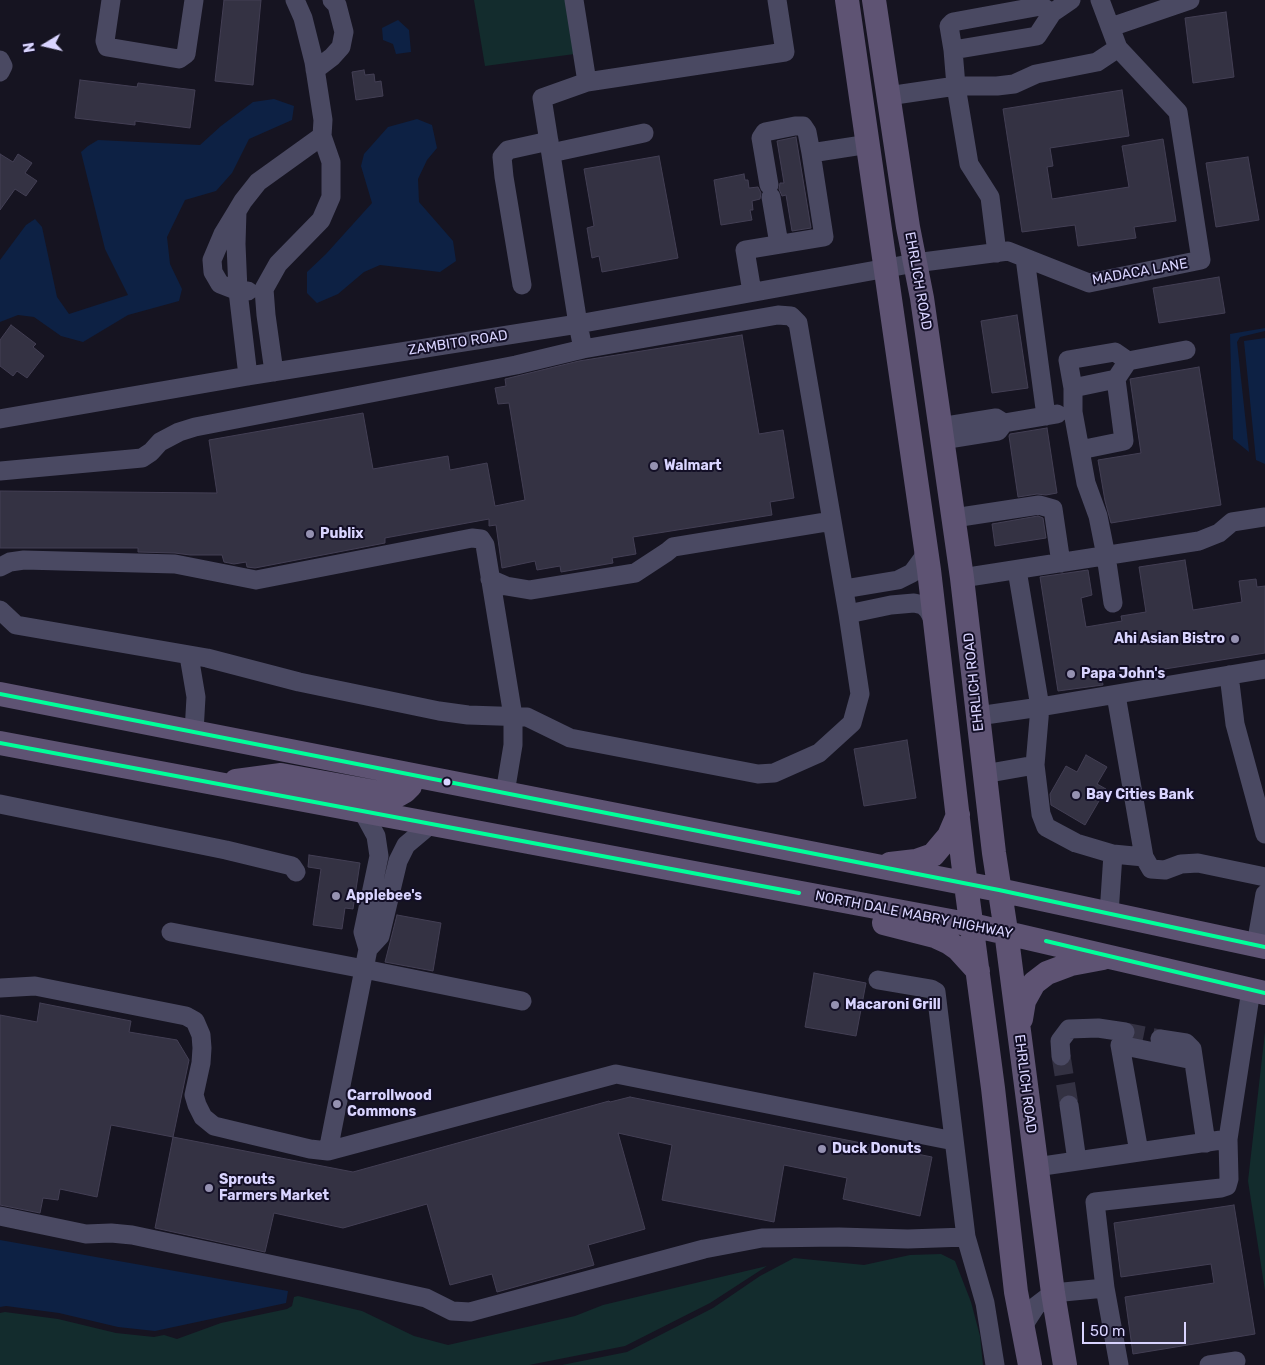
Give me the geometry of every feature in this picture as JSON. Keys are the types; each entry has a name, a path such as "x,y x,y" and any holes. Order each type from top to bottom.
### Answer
{"main road":[{"name":"EHRLICH ROAD","path":"847,0 926,547 1016,1292 1030,1365"},
{"name":"EHRLICH ROAD","path":"874,0 922,298 954,518 999,890 1053,1293 1066,1365"},
{"path":"0,694 999,890 1261,946"},
{"name":"NORTH DALE MABRY HIGHWAY","path":"0,743 972,925 1258,991"},
{"path":"214,783 281,775 398,795 410,786 412,775"},
{"path":"872,866 916,861 934,855 949,836 958,815"},
{"path":"805,894 828,908 935,936 958,949 978,971"},
{"path":"1019,1036 1024,1001 1034,983 1047,973 1071,964 1113,956"}],"street":[{"path":"111,0 105,41 106,47 179,59 186,54 194,0"},
{"path":"274,372 264,289 278,264 321,220 331,197 331,162 322,136 323,120 315,70 303,18 295,0"},
{"path":"315,70 332,57 341,47 344,32 336,5 332,0"},
{"path":"574,0 587,82"},
{"path":"583,349 542,98 587,82 785,52 777,0"},
{"path":"953,50 1037,36 1052,13 1071,0"},
{"name":"MADACA LANE","path":"915,263 1008,252 1089,283 1201,260 1178,112 1118,48 1100,0"},
{"path":"1110,27 1190,0"},
{"path":"997,253 990,197 969,164 956,86 949,26 953,22 1041,6 1052,13"},
{"path":"888,96 956,86 1014,84 1036,74 1097,62 1118,48"},
{"path":"0,60 3,66 0,72"},
{"path":"752,292 745,250 824,237 808,132 803,126 765,132 761,138 779,244"},
{"path":"522,284 502,156 508,150 550,147 644,133"},
{"path":"264,289 238,292 220,284 213,272 212,260 223,234 243,200 258,182 322,136"},
{"path":"810,153 869,144"},
{"path":"1026,258 1046,416"},
{"name":"ZAMBITO ROAD","path":"0,419 248,376 578,324 915,263"},
{"path":"238,292 248,376"},
{"path":"0,472 142,458 160,442 194,426 516,365 583,349 778,316 791,316 798,323 844,589 860,694 852,723 819,753 774,773 758,774 570,738 534,719 513,716 468,715 439,711 299,682 207,658 16,625 0,610"},
{"path":"1113,603 1098,516 1086,483 1073,412 1073,388 1068,360 1115,352 1128,361 1186,350"},
{"path":"1080,450 1124,441 1116,379 1128,361"},
{"path":"1073,388 1116,379"},
{"path":"941,433 998,431 1004,423 1073,412"},
{"path":"954,518 1039,505 1053,509 1062,563"},
{"path":"962,578 1199,541 1219,533 1232,522 1265,517"},
{"path":"490,579 506,586 530,590 635,573 673,546 832,521"},
{"path":"0,567 10,562 24,560 175,564 256,580 472,538 481,539 484,544 513,716 513,746 505,793"},
{"path":"844,589 898,580 912,573 923,558 926,547"},
{"path":"1017,570 1040,707 1035,765 1041,814 1046,827 1076,843 1113,854 1144,857"},
{"path":"848,614 892,605 914,604 928,610 936,625"},
{"path":"189,656 196,697 194,732"},
{"path":"978,716 1265,669"},
{"path":"1229,675 1235,724 1265,834"},
{"path":"1116,694 1144,857 1152,869 1165,870 1181,864 1198,862 1265,877"},
{"path":"984,774 1035,765"},
{"path":"0,804 226,850 292,866 296,872"},
{"path":"328,1151 368,949 363,932 379,856 376,836 363,812"},
{"path":"368,949 380,936 398,861 406,845 431,824"},
{"path":"1109,914 1113,854"},
{"path":"1261,946 1265,894"},
{"path":"171,932 522,1002"},
{"path":"878,980 931,989 936,992 966,1237 985,1303 995,1365"},
{"path":"0,988 36,986 186,1016 195,1022 200,1035 202,1048 201,1063 194,1095 203,1117 214,1126 328,1151 616,1074 954,1141"},
{"path":"1119,1365 1105,1288 1095,1202 1227,1186 1229,1179 1228,1140 1258,991"},
{"path":"1061,1056 1060,1041 1069,1029 1098,1028 1124,1032"},
{"path":"1139,1152 1120,1045 1156,1046 1193,1060 1206,1142"},
{"path":"1069,1105 1077,1161"},
{"path":"1036,1167 1228,1140"},
{"path":"0,1216 86,1234 111,1233 132,1235 326,1276 426,1298 452,1312 470,1312 704,1249 762,1238 839,1237 908,1239 966,1237"},
{"path":"1023,1326 1036,1306 1053,1293 1105,1288"},
{"path":"1209,1365 1236,1361"}],"green space":[{"path":"474,0 574,0 582,53 485,66"},
{"path":"1265,1032 1265,1291 1248,1181"},
{"path":"941,1254 955,1261 971,1302 980,1336 983,1365 562,1365 627,1352 713,1308 760,1276 794,1258 864,1265 910,1255"},
{"path":"767,1266 710,1303 625,1346 529,1365 0,1365 0,1313 5,1312 58,1319 116,1333 154,1337 164,1335 177,1339 221,1323 287,1309 292,1306 294,1297 298,1296 362,1311 414,1336 448,1345 575,1316 603,1305"}],"water":[{"path":"398,20 409,30 411,52 396,54 393,44 383,40 382,28"},
{"path":"274,99 294,106 292,120 249,139 232,173 216,191 185,200 167,237 170,264 182,289 179,301 128,315 83,342 61,336 34,317 18,315 0,322 0,260 26,225 35,219 42,227 57,297 69,314 128,295 105,249 81,152 88,146 98,140 200,145 221,126 253,102"},
{"path":"417,119 432,125 437,148 427,160 418,179 419,202 453,241 456,261 440,272 380,265 364,272 338,294 317,303 307,293 307,272 372,203 361,166 364,154 388,127"},
{"path":"1265,328 1265,331 1240,337 1237,342 1249,452 1233,439 1230,334"},
{"path":"1265,338 1265,464 1256,460 1244,341"},
{"path":"0,1240 288,1291 286,1303 155,1331 118,1327 59,1313 6,1306 0,1307"}],"building":[{"path":"224,0 261,0 253,85 215,81"},
{"path":"1226,12 1234,77 1193,83 1185,18"},
{"path":"364,70 365,75 374,74 375,82 381,81 383,96 356,100 352,72"},
{"path":"80,80 137,87 138,83 195,90 190,128 135,121 135,125 75,118"},
{"path":"1122,90 1129,136 1050,148 1053,166 1047,167 1052,199 1129,187 1122,146 1163,139 1176,221 1134,227 1136,238 1078,246 1075,225 1022,232 1003,109"},
{"path":"796,137 811,228 792,231 786,195 782,196 779,189 780,183 784,183 777,141"},
{"path":"0,154 13,162 18,154 32,163 25,173 37,181 26,196 15,189 0,210"},
{"path":"659,156 678,258 602,272 599,256 592,258 587,228 594,226 584,169"},
{"path":"1248,157 1259,220 1216,227 1206,163"},
{"path":"744,174 745,180 748,180 749,188 758,187 761,193 760,199 752,201 753,210 750,210 752,220 721,225 714,180"},
{"path":"1219,277 1225,313 1159,323 1153,288"},
{"path":"1017,315 1028,388 992,393 981,321"},
{"path":"11,325 36,344 33,347 44,356 27,378 17,371 13,376 0,366 0,340"},
{"path":"742,335 759,434 783,430 794,498 770,502 772,515 633,537 636,554 612,558 613,563 561,572 560,566 537,570 535,561 502,568 496,525 489,526 489,519 385,538 385,543 255,568 247,567 246,562 234,564 224,562 222,555 138,552 138,548 0,548 0,491 217,493 209,440 363,413 373,469 448,456 450,470 487,463 495,506 525,500 509,403 498,404 495,388 506,386 505,379 579,361"},
{"path":"1199,367 1221,505 1111,523 1098,460 1141,453 1130,379"},
{"path":"1047,428 1057,493 1018,497 1009,436 1010,434"},
{"path":"1038,516 1043,518 1046,538 995,546 992,524"},
{"path":"1185,560 1193,610 1242,602 1239,581 1256,579 1257,587 1265,586 1265,653 1102,679 1103,685 1058,691 1040,577 1088,570 1092,595 1081,598 1086,627 1122,621 1121,616 1146,612 1139,567"},
{"path":"907,740 916,798 864,806 854,749"},
{"name":"Bay Cities Bank","path":"1086,755 1107,767 1097,784 1106,789 1085,825 1051,805 1050,794 1066,766 1077,772"},
{"name":"Applebee's","path":"309,855 360,863 353,909 345,908 342,929 313,925 321,869 308,867"},
{"path":"397,915 441,923 433,971 385,962"},
{"name":"Macaroni Grill","path":"814,973 866,983 856,1036 805,1027"},
{"path":"40,1003 131,1021 129,1032 177,1040 189,1060 173,1137 111,1125 97,1197 60,1189 58,1200 43,1198 40,1213 0,1205 0,1015 37,1022"},
{"path":"630,1097 932,1157 920,1216 843,1199 847,1178 784,1165 774,1222 662,1200 672,1145 618,1133 645,1229 588,1245 594,1265 497,1292 492,1274 450,1285 427,1204 343,1228 274,1213 265,1252 155,1228 173,1137 353,1172 609,1101"},
{"path":"1234,1205 1255,1334 1133,1354 1125,1297 1214,1283 1211,1264 1121,1277 1114,1223"}],"tunnel":[{"path":"1125,1032 1160,1039"},
{"path":"1061,1056 1069,1105"}],"transit line":[{"path":"0,694 999,890 1265,947"},
{"path":"0,743 799,893"},
{"path":"1046,941 1265,993"}],"place":[{"name":"Walmart","path":"654,466"},
{"name":"Publix","path":"310,534"},
{"name":"Ahi Asian Bistro","path":"1235,639"},
{"name":"Papa John's","path":"1071,674"},
{"name":"Bay Cities Bank","path":"1076,795"},
{"name":"Applebee's","path":"336,896"},
{"name":"Macaroni Grill","path":"835,1005"},
{"name":"Carrollwood Commons","path":"337,1104"},
{"name":"Duck Donuts","path":"822,1149"},
{"name":"Sprouts Farmers Market","path":"209,1188"}]}
